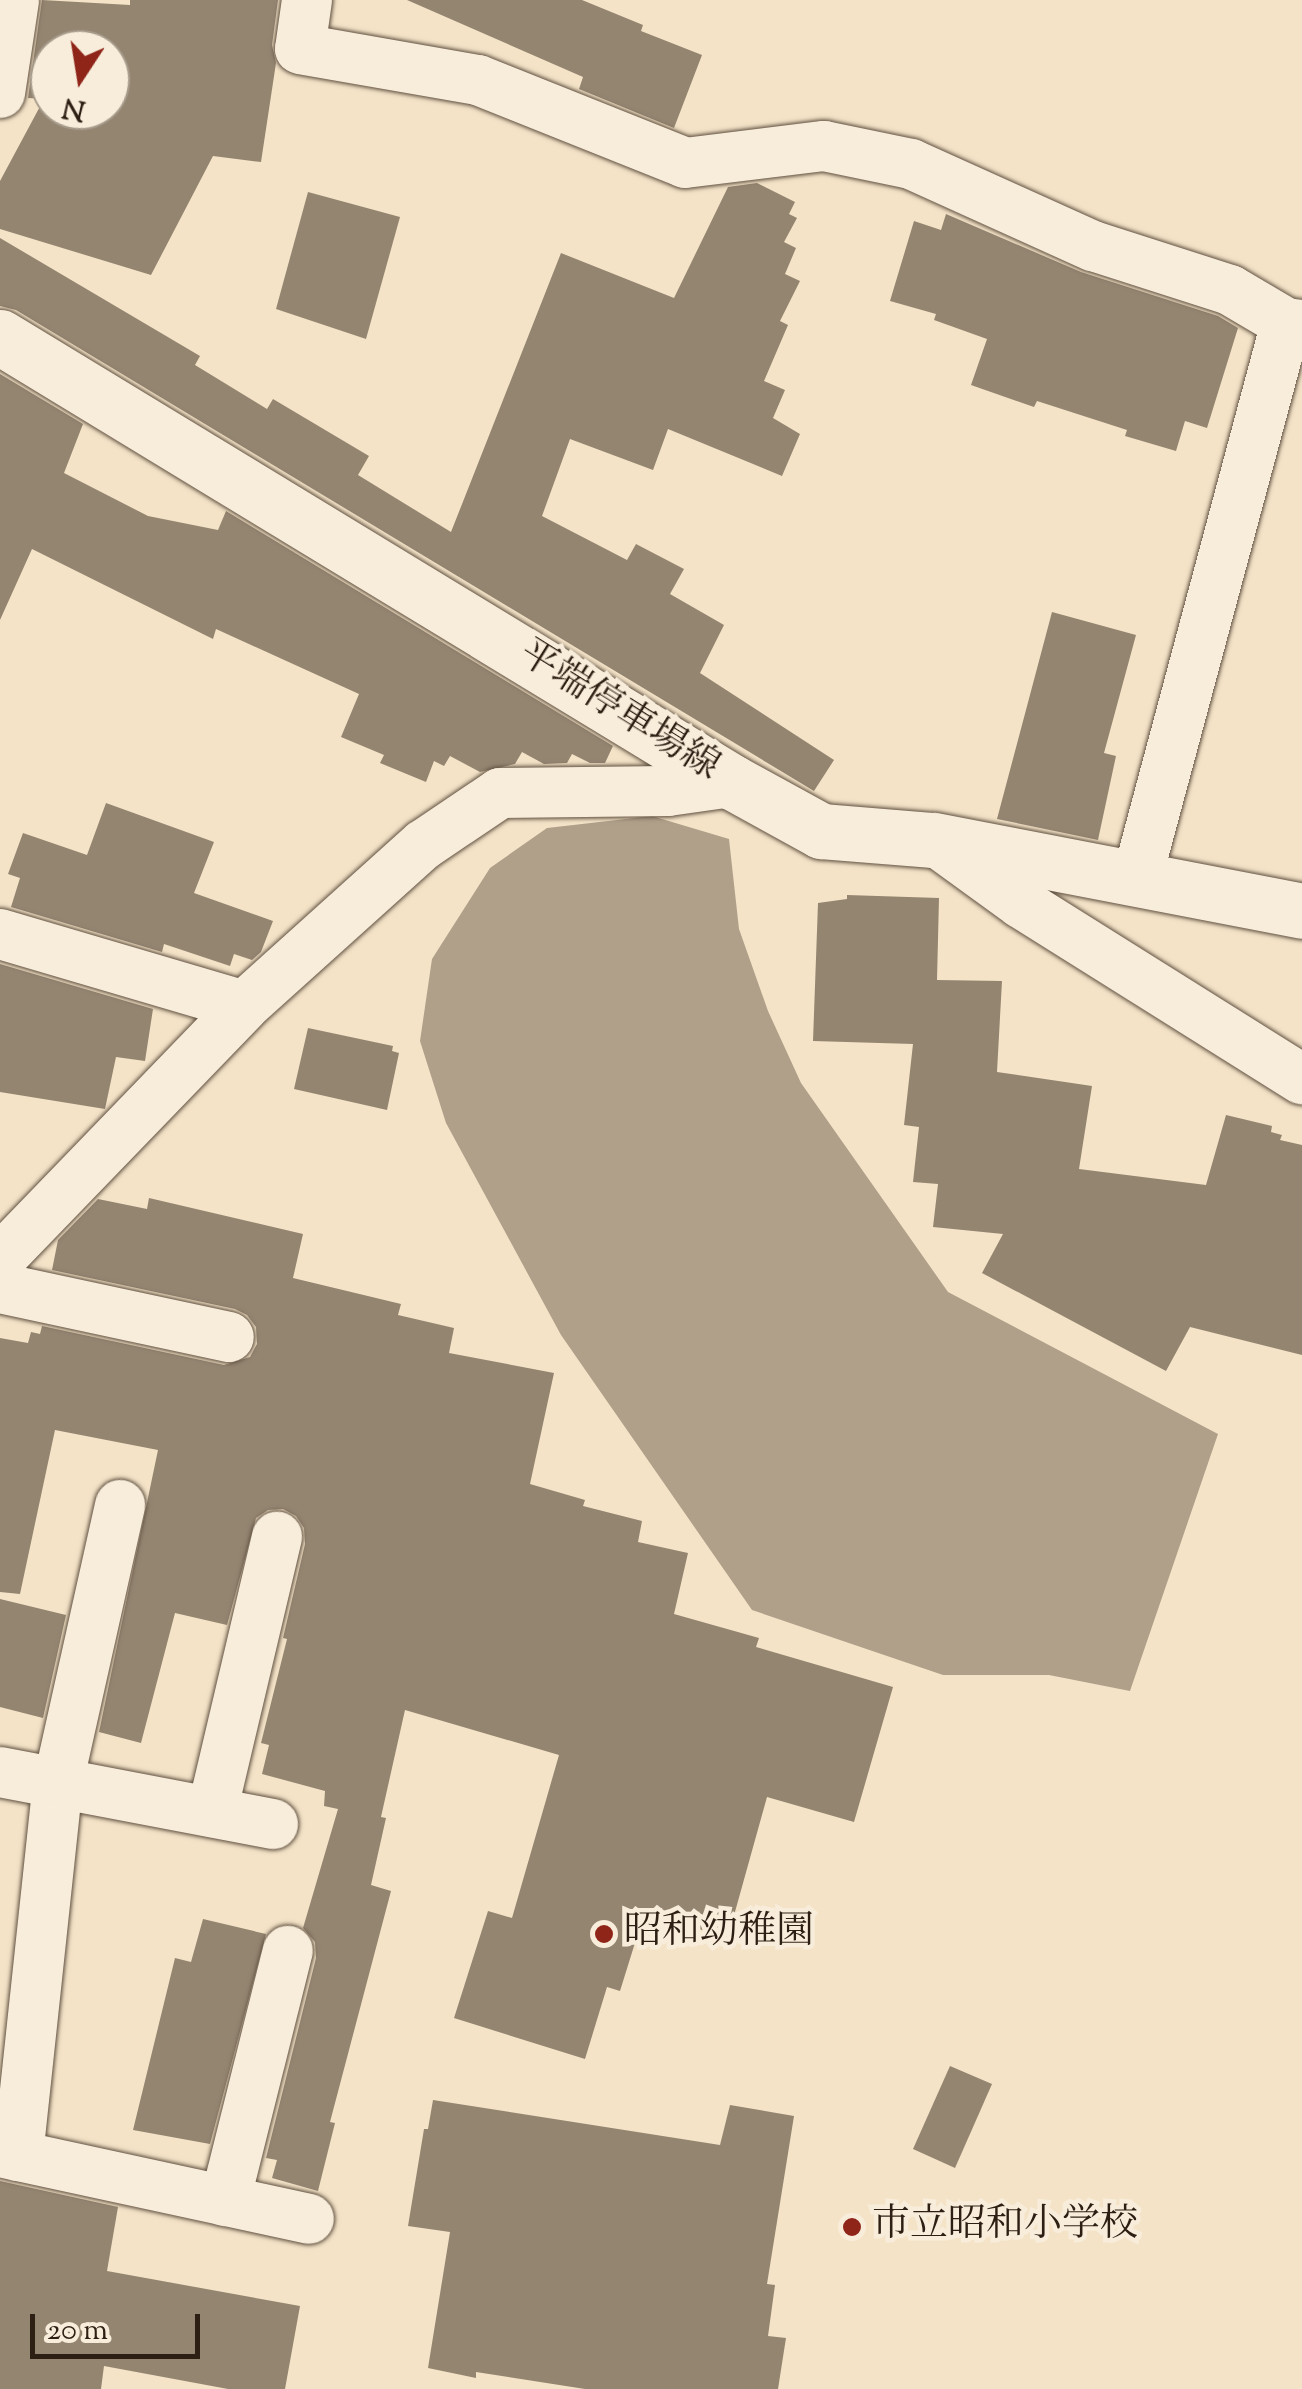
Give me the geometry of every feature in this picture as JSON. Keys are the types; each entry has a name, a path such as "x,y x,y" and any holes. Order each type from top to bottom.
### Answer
{"main road":[{"name":"平端停車場線","path":"0,337 732,782 821,831 934,840 1302,911"}],"street":[{"path":"0,93 14,0"},
{"path":"307,0 300,50 478,80 685,163 824,146 911,164 1093,246 1230,290 1294,324 1138,878"},
{"path":"0,1259 244,1006 424,845 500,792 668,790 732,782"},
{"path":"934,840 1020,903 1302,1079"},
{"path":"0,934 244,1006"},
{"path":"0,1288 230,1337"},
{"path":"120,1505 58,1783 9,2154 309,2219"},
{"path":"212,1812 277,1537"},
{"path":"0,1772 273,1824"},
{"path":"225,2201 288,1951"}],"shaded area":[{"path":"652,816 729,839 739,929 768,1011 801,1083 948,1292 1218,1434 1130,1691 1049,1675 943,1675 752,1610 561,1335 446,1123 420,1041 432,959 490,868 547,828"}],"building":[{"path":"42,0 130,5 130,0 278,0 272,45 276,63 261,162 213,156 151,275 0,229 0,181 30,125 30,130 130,130 130,30 38,30"},
{"path":"407,0 582,0 643,25 641,31 702,55 674,128 579,89 583,77"},
{"path":"757,183 795,202 789,214 797,218 784,242 796,248 785,274 800,281 780,321 788,325 764,381 785,390 773,418 800,434 782,476 668,429 653,470 570,439 542,516 627,560 636,544 684,569 670,594 724,625 700,673 834,760 814,791 16,310 0,306 0,238 200,356 195,365 267,409 273,399 369,456 358,475 451,532 561,253 674,298 728,187"},
{"path":"308,192 400,217 366,339 276,309"},
{"path":"946,214 1081,272 1218,316 1238,328 1207,428 1185,421 1176,451 1125,436 1127,430 1037,401 1034,407 971,385 987,339 934,320 936,314 890,301 914,221 941,230"},
{"path":"0,374 83,424 64,473 148,516 218,530 226,511 613,746 605,763 590,763 572,754 567,763 544,764 522,752 515,764 480,772 450,756 444,766 434,761 426,782 380,763 384,755 341,737 359,694 216,629 213,639 32,549 0,620"},
{"path":"1052,612 1136,635 1104,753 1116,756 1098,840 997,819"},
{"path":"106,803 214,842 194,893 273,921 261,952 252,960 234,954 230,966 164,944 162,952 11,907 20,878 8,874 23,833 87,855"},
{"path":"847,895 939,898 937,980 1002,981 997,1072 1092,1086 1079,1169 1206,1185 1226,1115 1272,1126 1271,1132 1282,1135 1280,1140 1302,1145 1302,1355 1190,1327 1166,1371 982,1273 1003,1234 933,1227 938,1184 913,1182 919,1127 904,1125 913,1044 813,1041 818,903 847,899"},
{"path":"0,964 153,1009 145,1061 116,1057 105,1109 0,1092"},
{"path":"308,1028 393,1046 392,1051 399,1053 387,1110 294,1089"},
{"path":"149,1198 303,1234 293,1278 401,1304 398,1315 454,1328 449,1353 554,1373 530,1484 585,1500 583,1506 642,1521 638,1542 688,1553 674,1614 759,1638 756,1647 893,1687 854,1822 767,1797 728,1937 644,1914 620,1991 607,1987 585,2059 454,2018 488,1911 512,1918 559,1755 405,1710 381,1817 386,1818 371,1885 391,1891 330,2122 335,2123 318,2191 272,2178 277,2160 266,2158 316,1958 315,1942 303,1928 338,1809 324,1806 325,1791 262,1774 269,1745 261,1743 287,1639 283,1638 305,1544 304,1528 296,1516 283,1509 268,1510 256,1518 227,1625 175,1613 141,1743 99,1732 158,1450 55,1430 20,1594 0,1592 0,1338 28,1343 31,1332 40,1334 42,1326 224,1365 250,1357 257,1344 256,1327 247,1315 235,1309 52,1270 58,1240 98,1199 147,1209"},
{"path":"0,1599 66,1615 43,1718 0,1707"},
{"path":"203,1919 266,1934 210,2144 133,2130 175,1958 191,1962"},
{"path":"950,2066 992,2084 955,2168 913,2149"},
{"path":"433,2100 720,2145 730,2105 794,2116 767,2284 775,2285 768,2336 786,2338 778,2389 585,2389 476,2372 476,2378 428,2368 450,2232 408,2226 424,2129 428,2129"},
{"path":"0,2181 118,2207 107,2271 300,2306 285,2389 228,2389 104,2366 101,2389 0,2389"}],"place":[{"name":"昭和幼稚園","path":"604,1934"},
{"name":"市立昭和小学校","path":"852,2227"}]}
